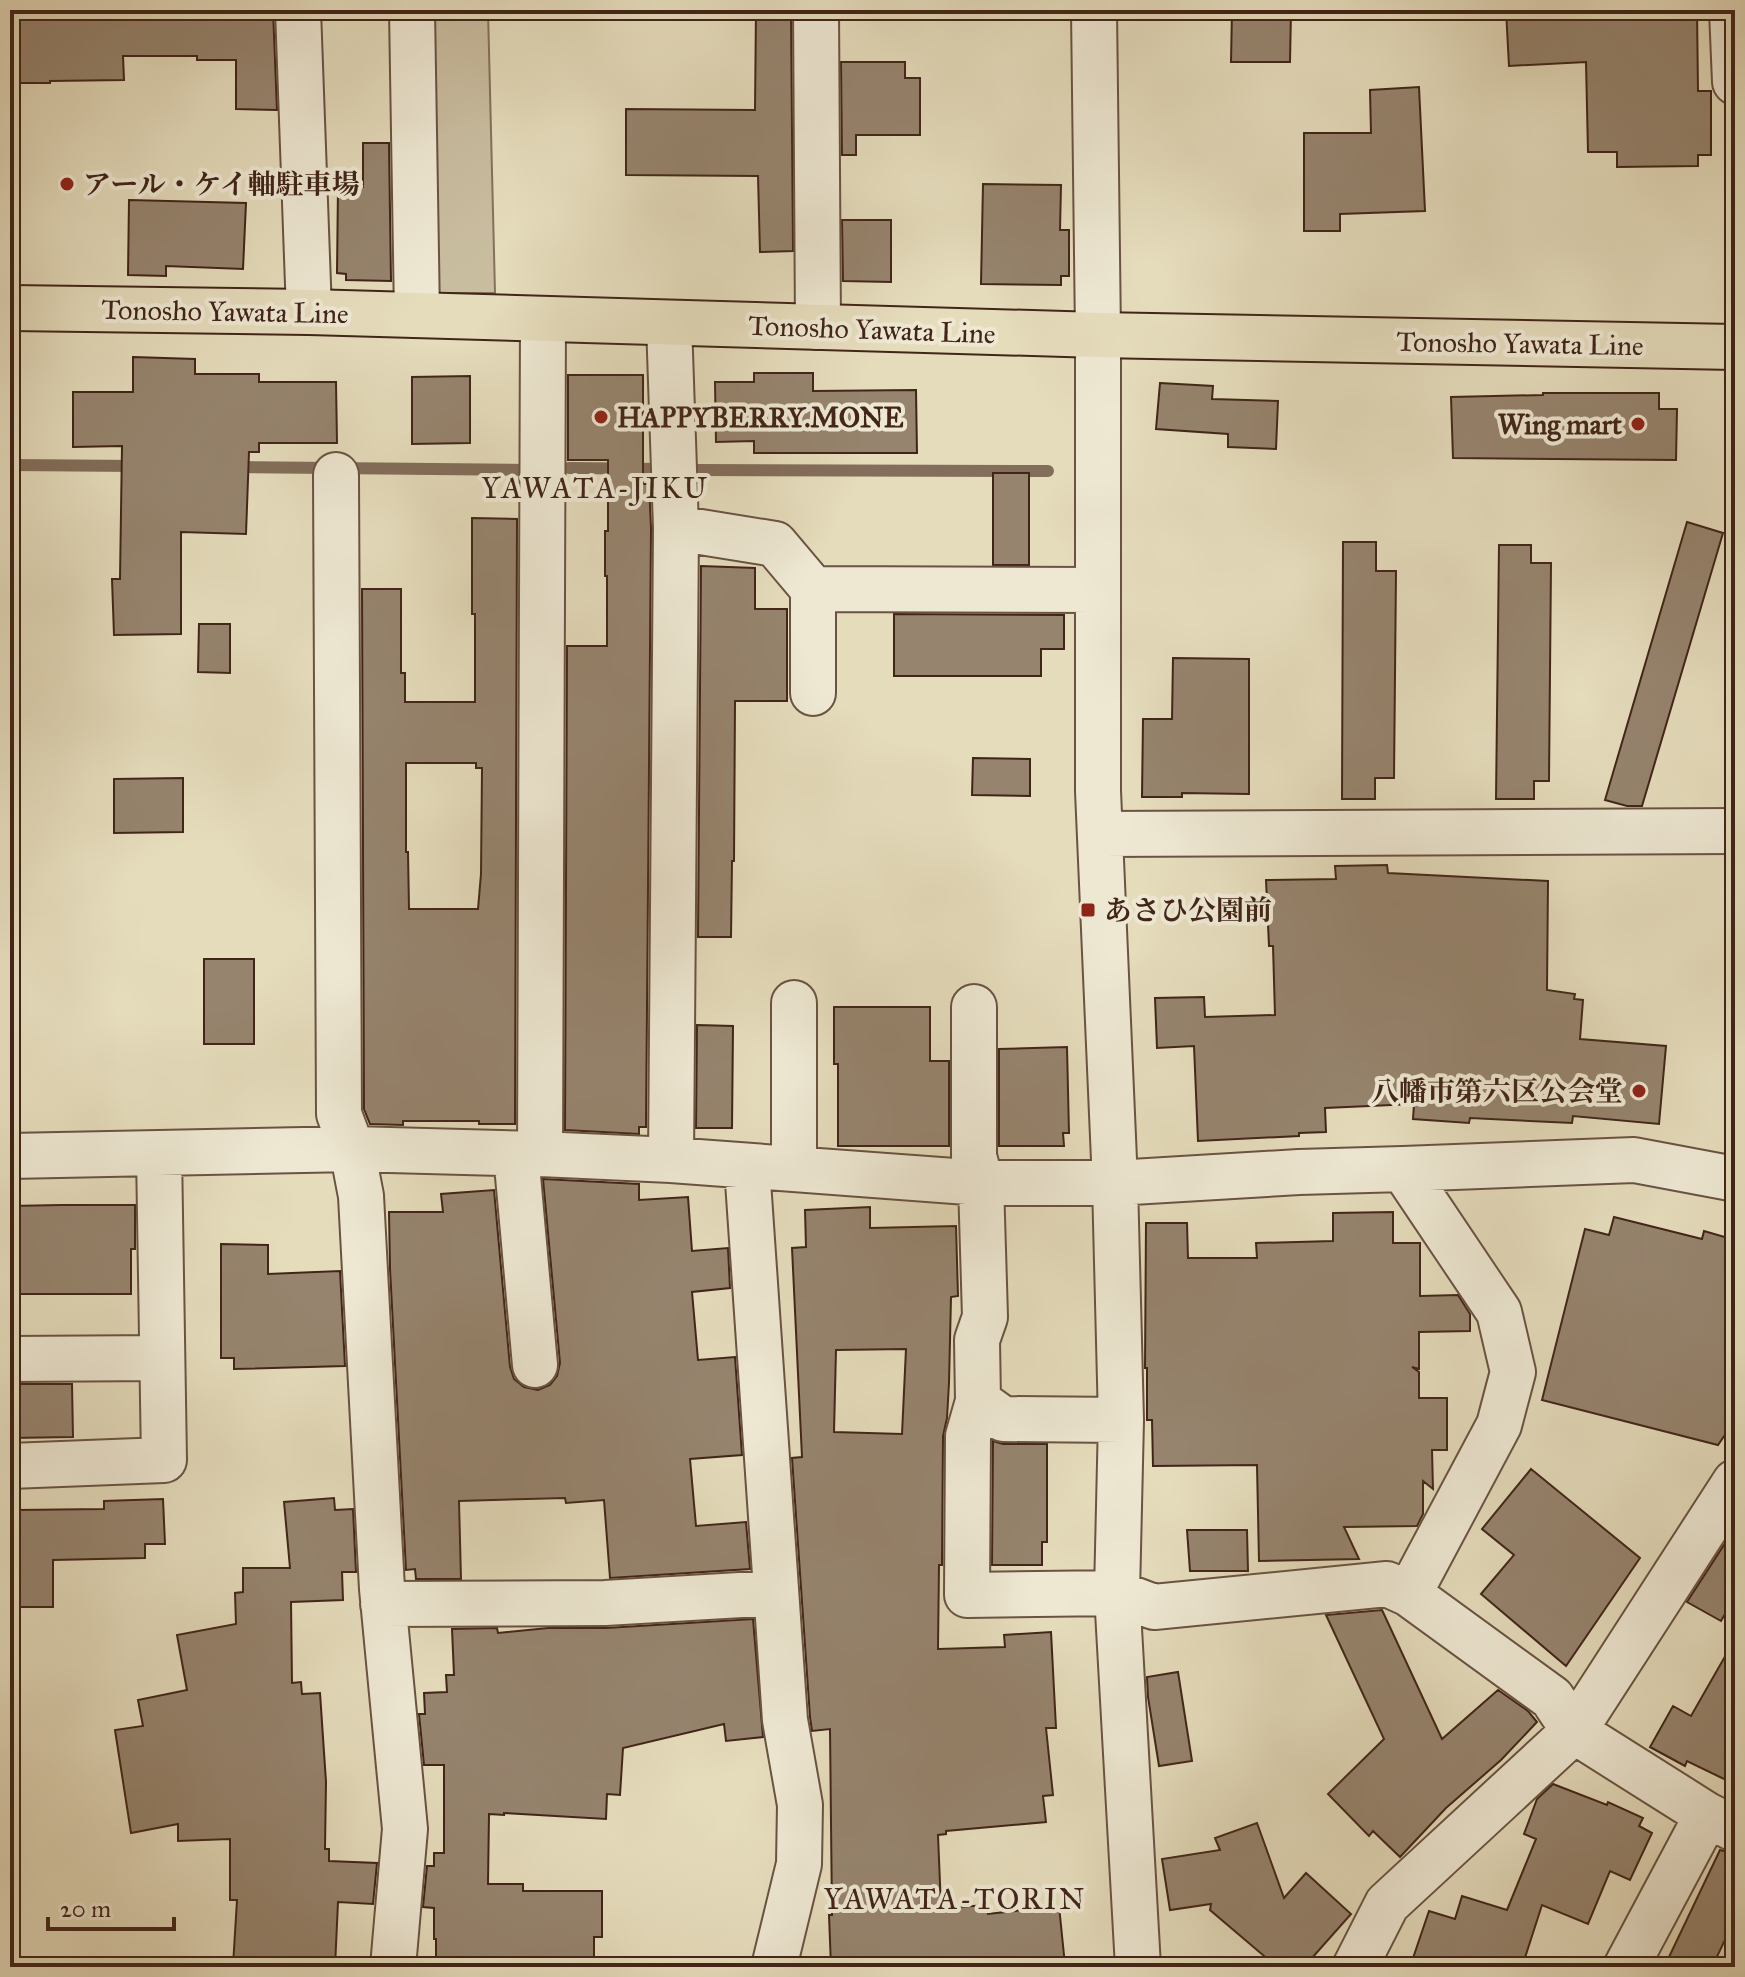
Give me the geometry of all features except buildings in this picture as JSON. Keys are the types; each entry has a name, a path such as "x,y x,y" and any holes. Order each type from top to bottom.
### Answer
{"main road":[{"name":"Tonosho Yawata Line","path":"10,308 309,312 1098,335 1735,347"}],"street":[{"path":"298,10 309,312"},
{"path":"412,10 417,315"},
{"path":"816,10 818,327"},
{"path":"1094,10 1098,791 1115,1183 1121,1420 1117,1593 1138,1967"},
{"path":"1732,10 1735,82"},
{"path":"535,1365 528,1154 543,319"},
{"path":"669,323 676,528 671,1160"},
{"path":"336,475 339,1114 352,1149 361,1196 383,1604 405,1829 393,1967"},
{"path":"676,528 775,544 813,589 813,693"},
{"path":"813,589 1098,590"},
{"path":"1101,834 1735,831"},
{"path":"794,1003 794,1169"},
{"path":"974,1007 974,1156 981,1183 985,1317 977,1340 978,1401 968,1436 967,1595 1117,1593 1154,1607 1387,1584 1409,1594 1552,1698 1574,1731 1721,1822 1626,1967"},
{"path":"10,1156 352,1149 671,1160 981,1183 1115,1183 1299,1172 1634,1160 1735,1179"},
{"path":"10,1466 164,1460 159,1153"},
{"path":"747,1167 785,1720 800,1805 799,1864 774,1967"},
{"path":"1403,1169 1499,1312 1513,1372 1499,1425 1409,1594"},
{"path":"10,1359 162,1358"},
{"path":"978,1401 1003,1419 1121,1420"},
{"path":"1355,1967 1387,1904 1574,1731 1735,1482"},
{"path":"383,1604 605,1603 775,1593"}],"shaded area":[{"path":"429,10 488,10 495,293 433,293"}],"waterway":[{"path":"10,465 137,466"},
{"path":"235,467 528,470"},
{"path":"569,468 662,469"},
{"path":"697,470 1048,471"}],"place":[{"name":"アール・ケイ軸駐車場","path":"67,184"},
{"name":"HAPPYBERRY.MONE","path":"601,417"},
{"name":"Wing mart","path":"1638,424"},
{"name":"あさひ公園前","path":"1088,910"},
{"name":"八幡市第六区公会堂","path":"1639,1091"}],"district":[{"name":"YAWATA-JIKU","path":"595,488"},
{"name":"YAWATA-TORIN","path":"955,1899"}]}
